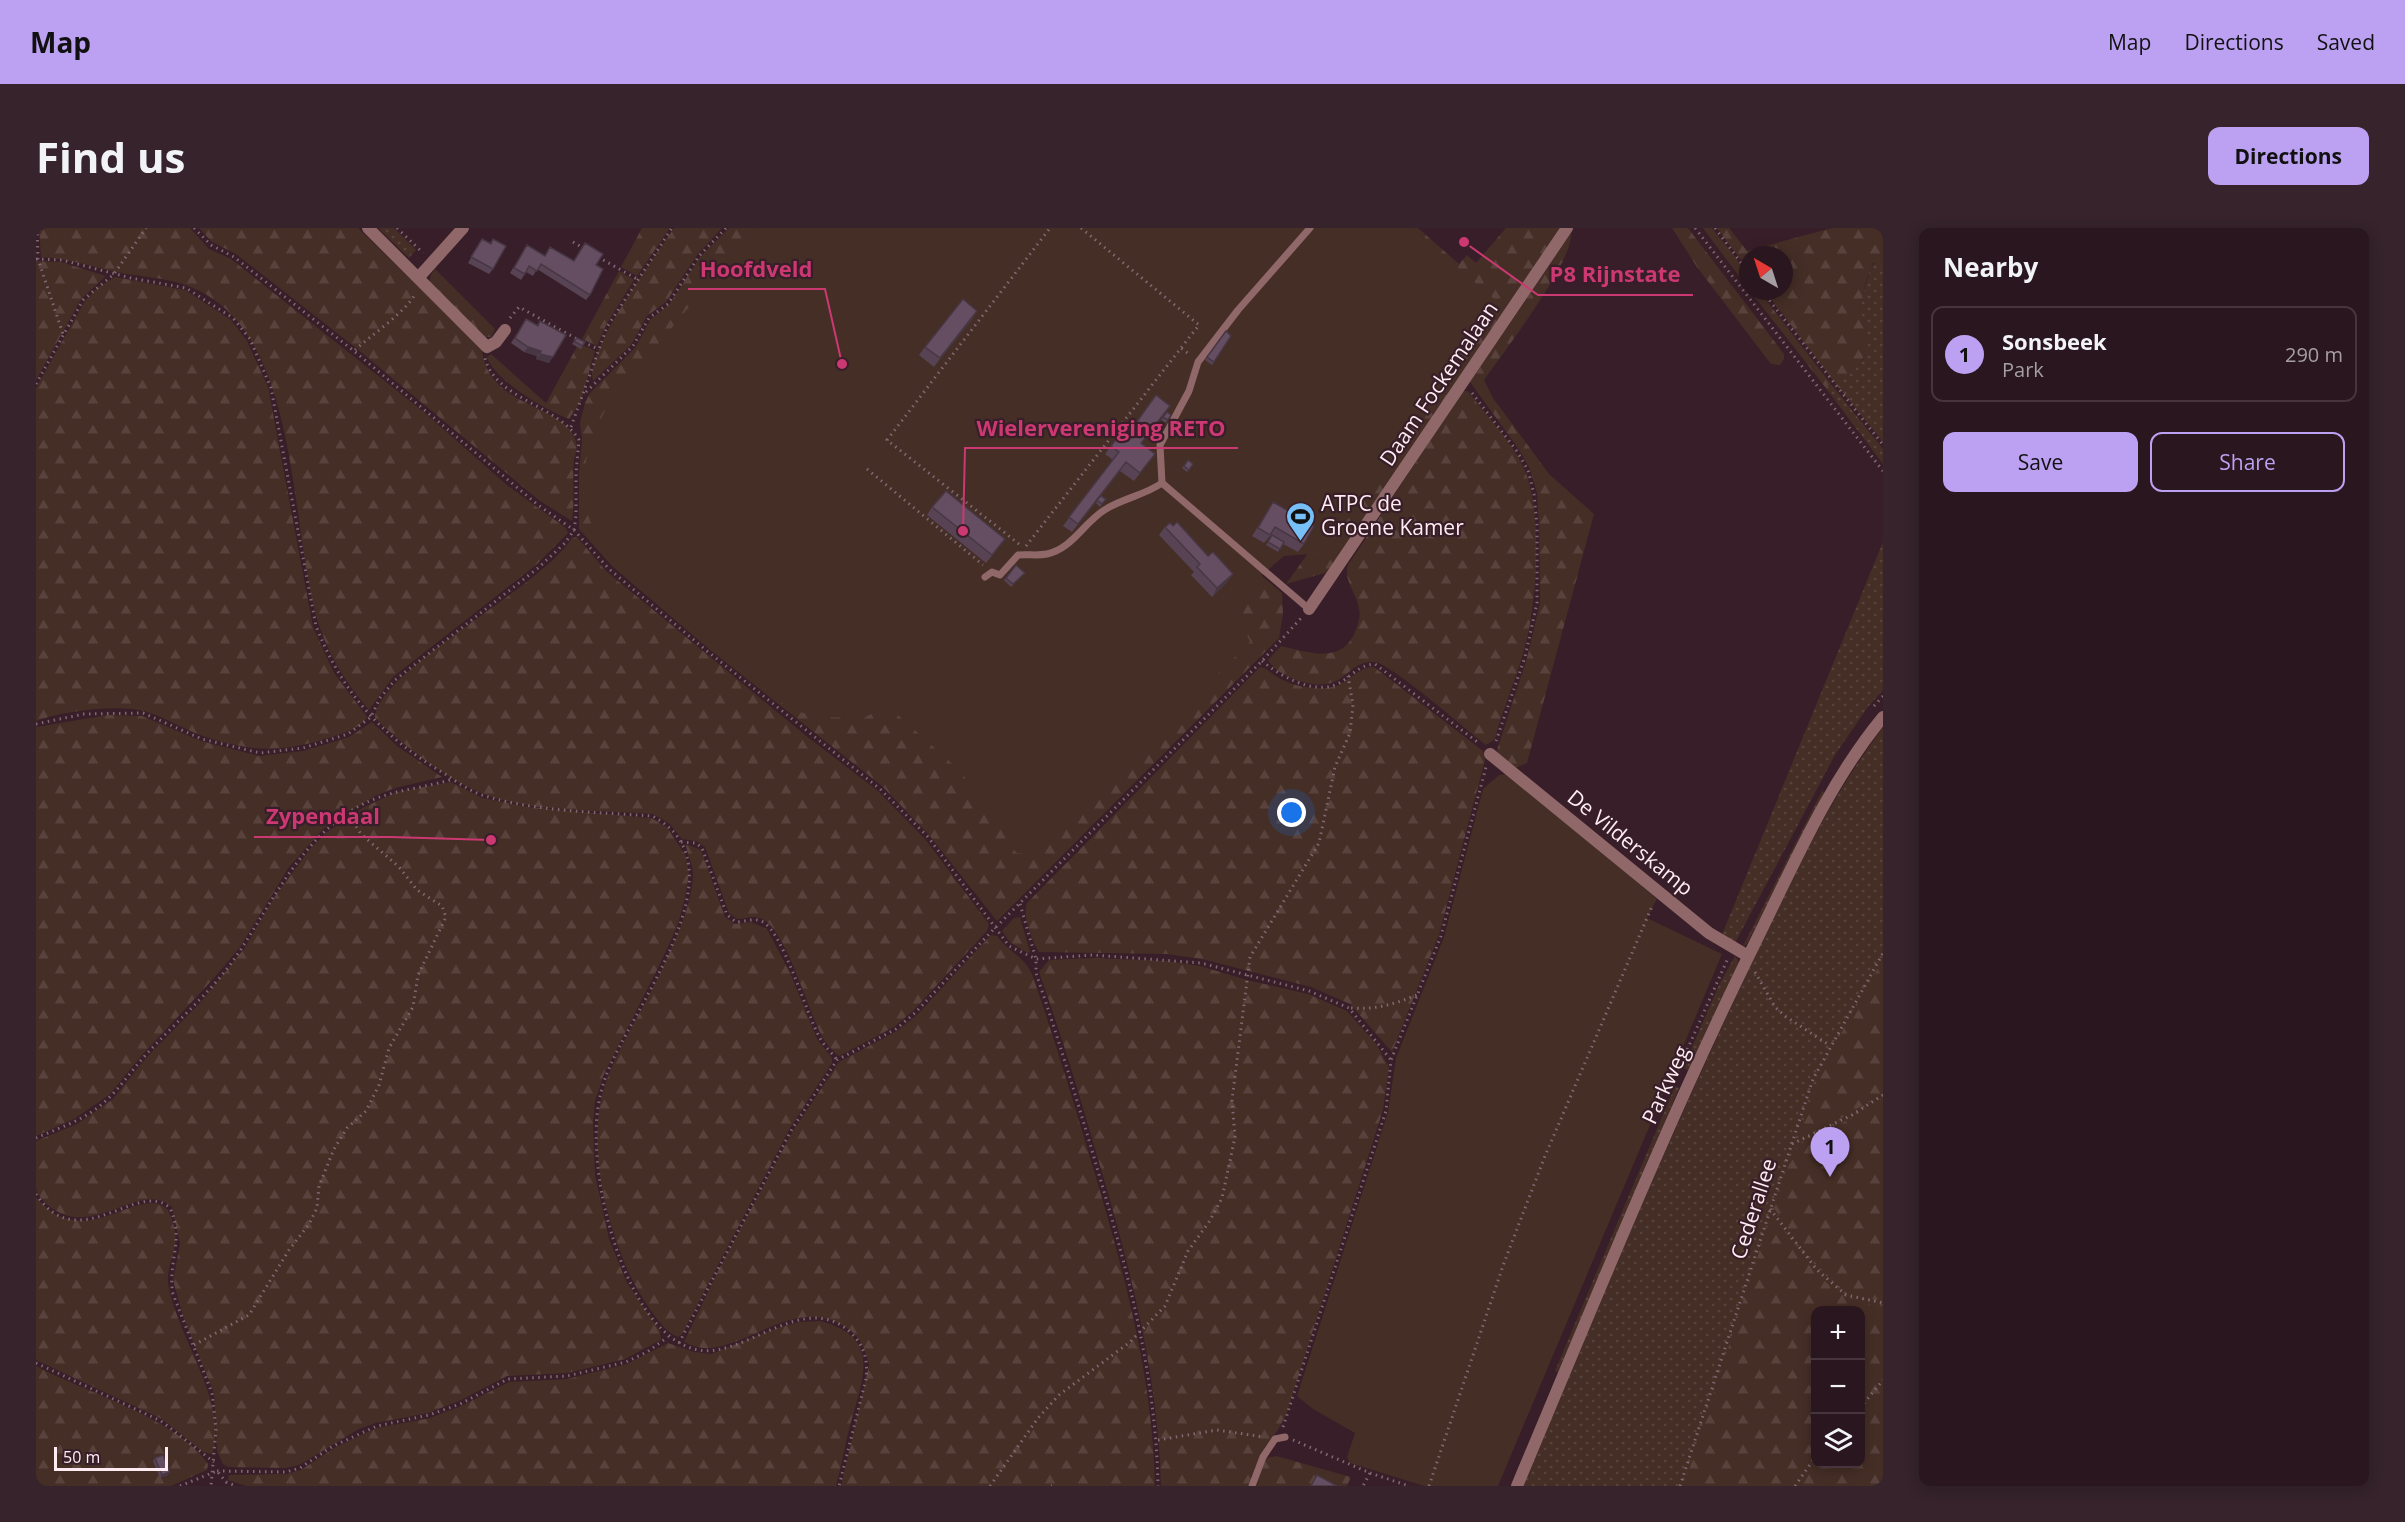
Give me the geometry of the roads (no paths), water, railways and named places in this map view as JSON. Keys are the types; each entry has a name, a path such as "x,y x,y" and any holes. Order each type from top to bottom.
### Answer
{"street":[{"path":"368,228 488,347 496,342 505,330"},
{"path":"420,280 463,228"},
{"name":"Daam Fockemalaan","path":"1309,609 1567,228"},
{"name":"Parkweg","path":"1517,1486 1656,1155 1748,956 1835,789 1883,717"},
{"name":"De Vilderskamp","path":"1490,754 1709,933 1748,956"}],"lane":[{"path":"1309,609 1162,483 1160,445 1189,391 1198,362 1238,310 1310,228"},
{"path":"989,575 1000,575 1018,555 1025,552 1045,555 1057,550 1104,510 1122,500 1151,491 1162,483"},
{"path":"1252,1486 1263,1457 1275,1439 1285,1437"}],"place":[{"name":"P8 Rijnstate","path":"1464,242"},
{"name":"Hoofdveld","path":"842,364"},
{"name":"Wielervereniging RETO","path":"963,531"},
{"name":"ATPC de Groene Kamer","path":"1300,542"},
{"name":"Zypendaal","path":"491,840"},
{"name":"Sonsbeek","path":"1830,1177"}]}
